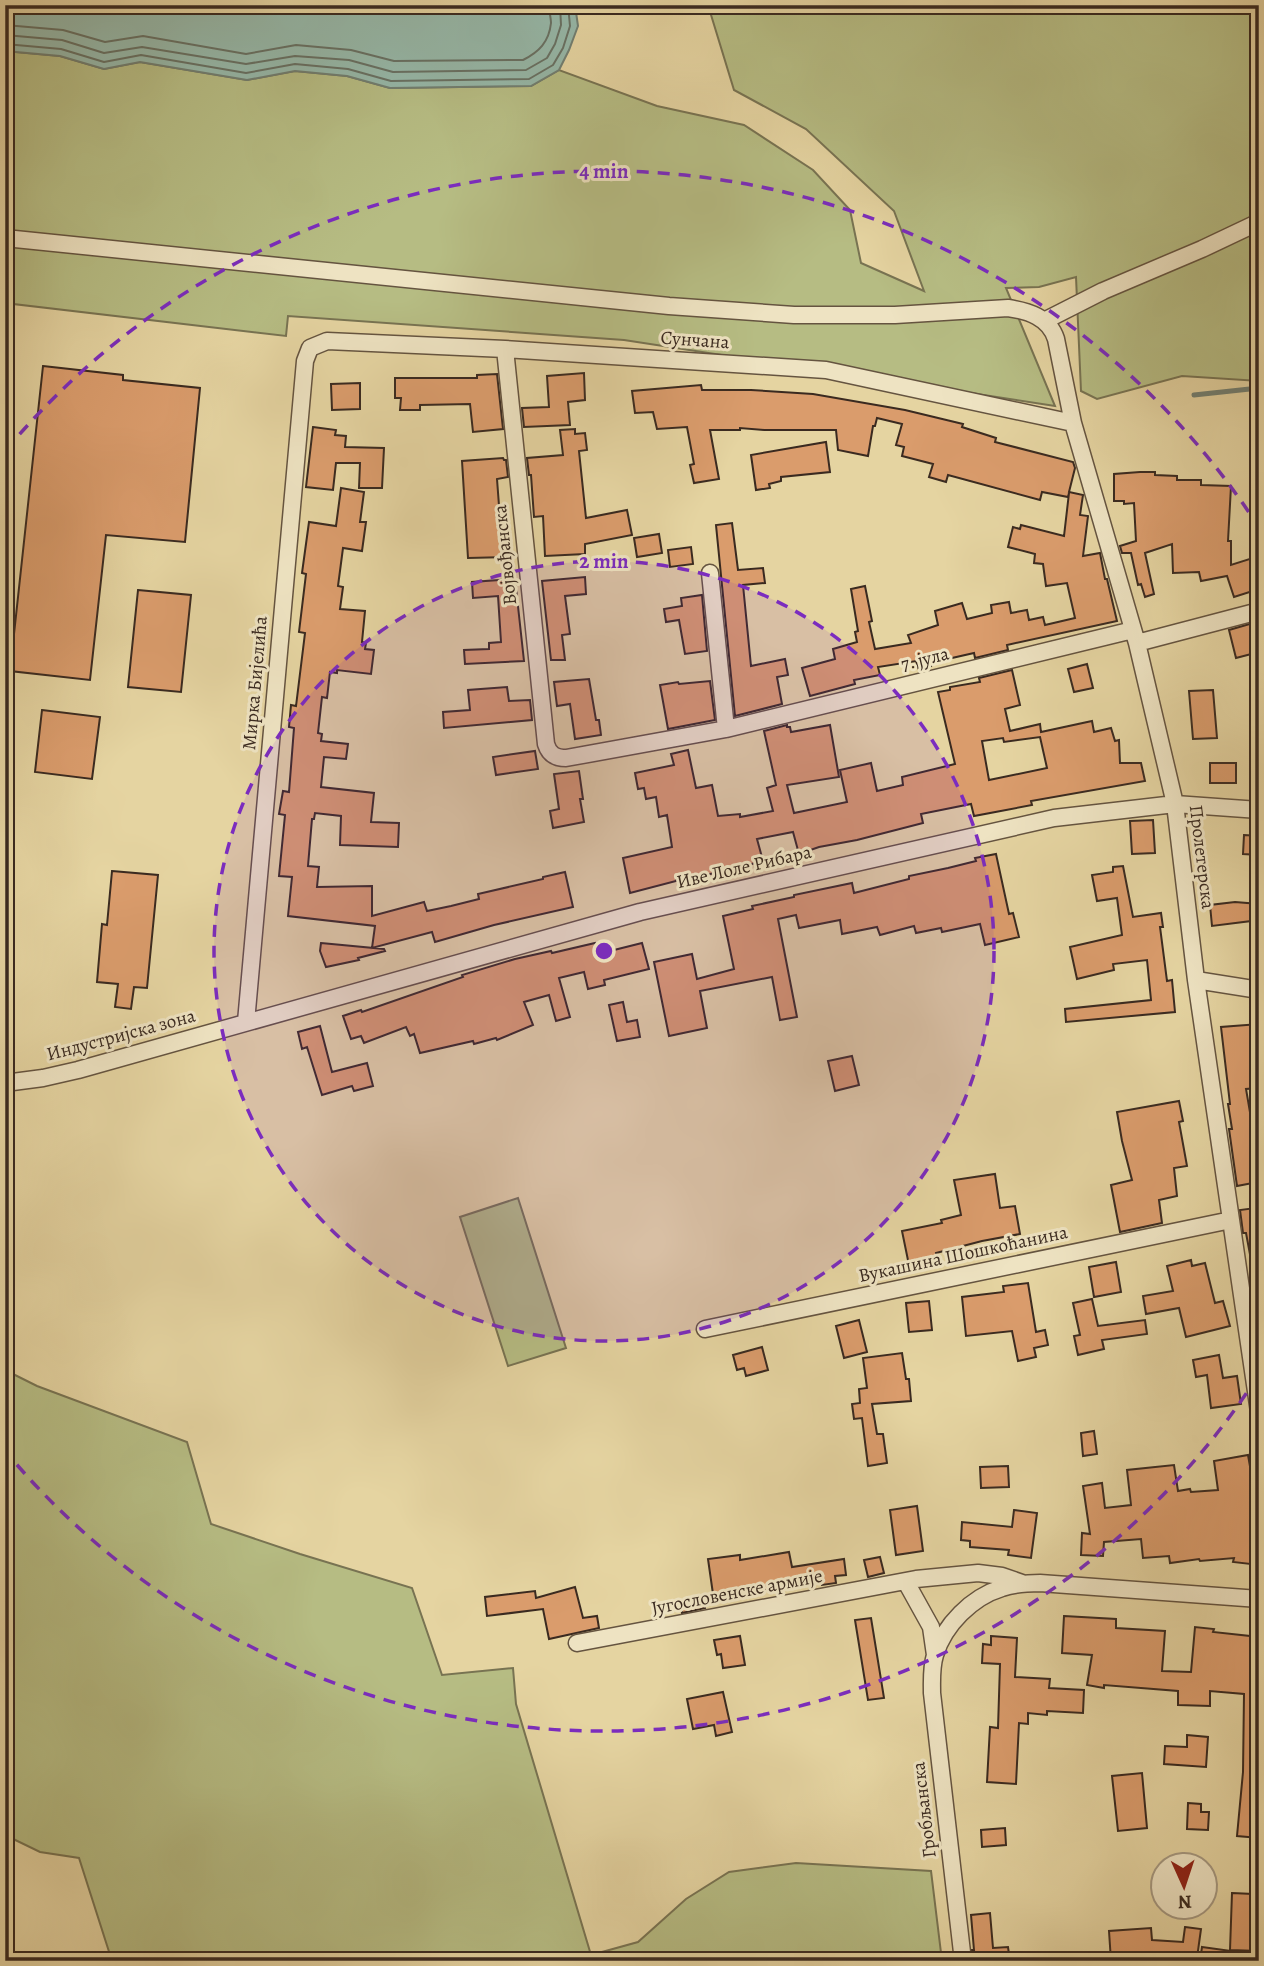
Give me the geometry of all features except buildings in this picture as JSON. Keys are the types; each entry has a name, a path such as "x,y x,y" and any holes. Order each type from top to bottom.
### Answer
{"street":[{"path":"5,238 669,306 794,316 895,315 1008,308 1024,310 1044,321 1103,291 1259,222"},
{"name":"Пролетерска","path":"1044,321 1053,330 1056,339 1073,423 1135,636 1175,804 1196,980 1259,1412"},
{"name":"Сунчана","path":"310,348 327,341 505,349 826,370 1073,423"},
{"name":"Мирка Бијелића","path":"246,1022 305,361 310,348"},
{"name":"Војвођанска","path":"505,349 546,744 552,755"},
{"path":"710,573 726,729"},
{"name":"7. јула","path":"552,755 566,758 726,729 1135,636 1259,611"},
{"name":"Иве Лоле Рибара","path":"246,1022 640,912 1054,818 1175,804 1259,810"},
{"path":"1196,980 1259,990"},
{"name":"Индустријска зона","path":"5,1083 78,1070 246,1022"},
{"name":"Вукашина Шошкоћанина","path":"705,1329 1231,1220"},
{"name":"Југословенске армије","path":"577,1643 906,1582 978,1573 1002,1576 1021,1583"},
{"path":"906,1582 930,1627 935,1655"},
{"name":"Југословенске армије","path":"935,1655 943,1636 957,1617 988,1593 1021,1583 1259,1599"},
{"name":"Гробљанска","path":"935,1655 932,1693 963,1961"}],"green space":[{"path":"708,5 1259,5 1259,381 1182,376 1097,399 1081,391 1076,277 1039,287 1006,288 1055,406 624,340 288,316 286,336 5,303 5,51 60,56 104,69 140,62 247,80 295,71 347,76 390,88 531,86 559,70 657,106 744,125 813,170 850,210 861,263 924,291 894,211 806,129 734,90"},
{"path":"518,1198 566,1348 508,1366 460,1217"},
{"path":"5,1370 37,1386 187,1442 211,1524 412,1588 442,1675 513,1668 516,1704 591,1955 638,1942 686,1899 729,1872 796,1863 931,1871 942,1961 112,1961 79,1858 40,1852 5,1835"}],"water":[{"path":"5,5 575,5 578,26 559,70 531,86 390,88 347,76 295,71 247,80 140,62 104,69 60,56 5,51"}],"waterway":[{"path":"1194,395 1259,388"}]}
